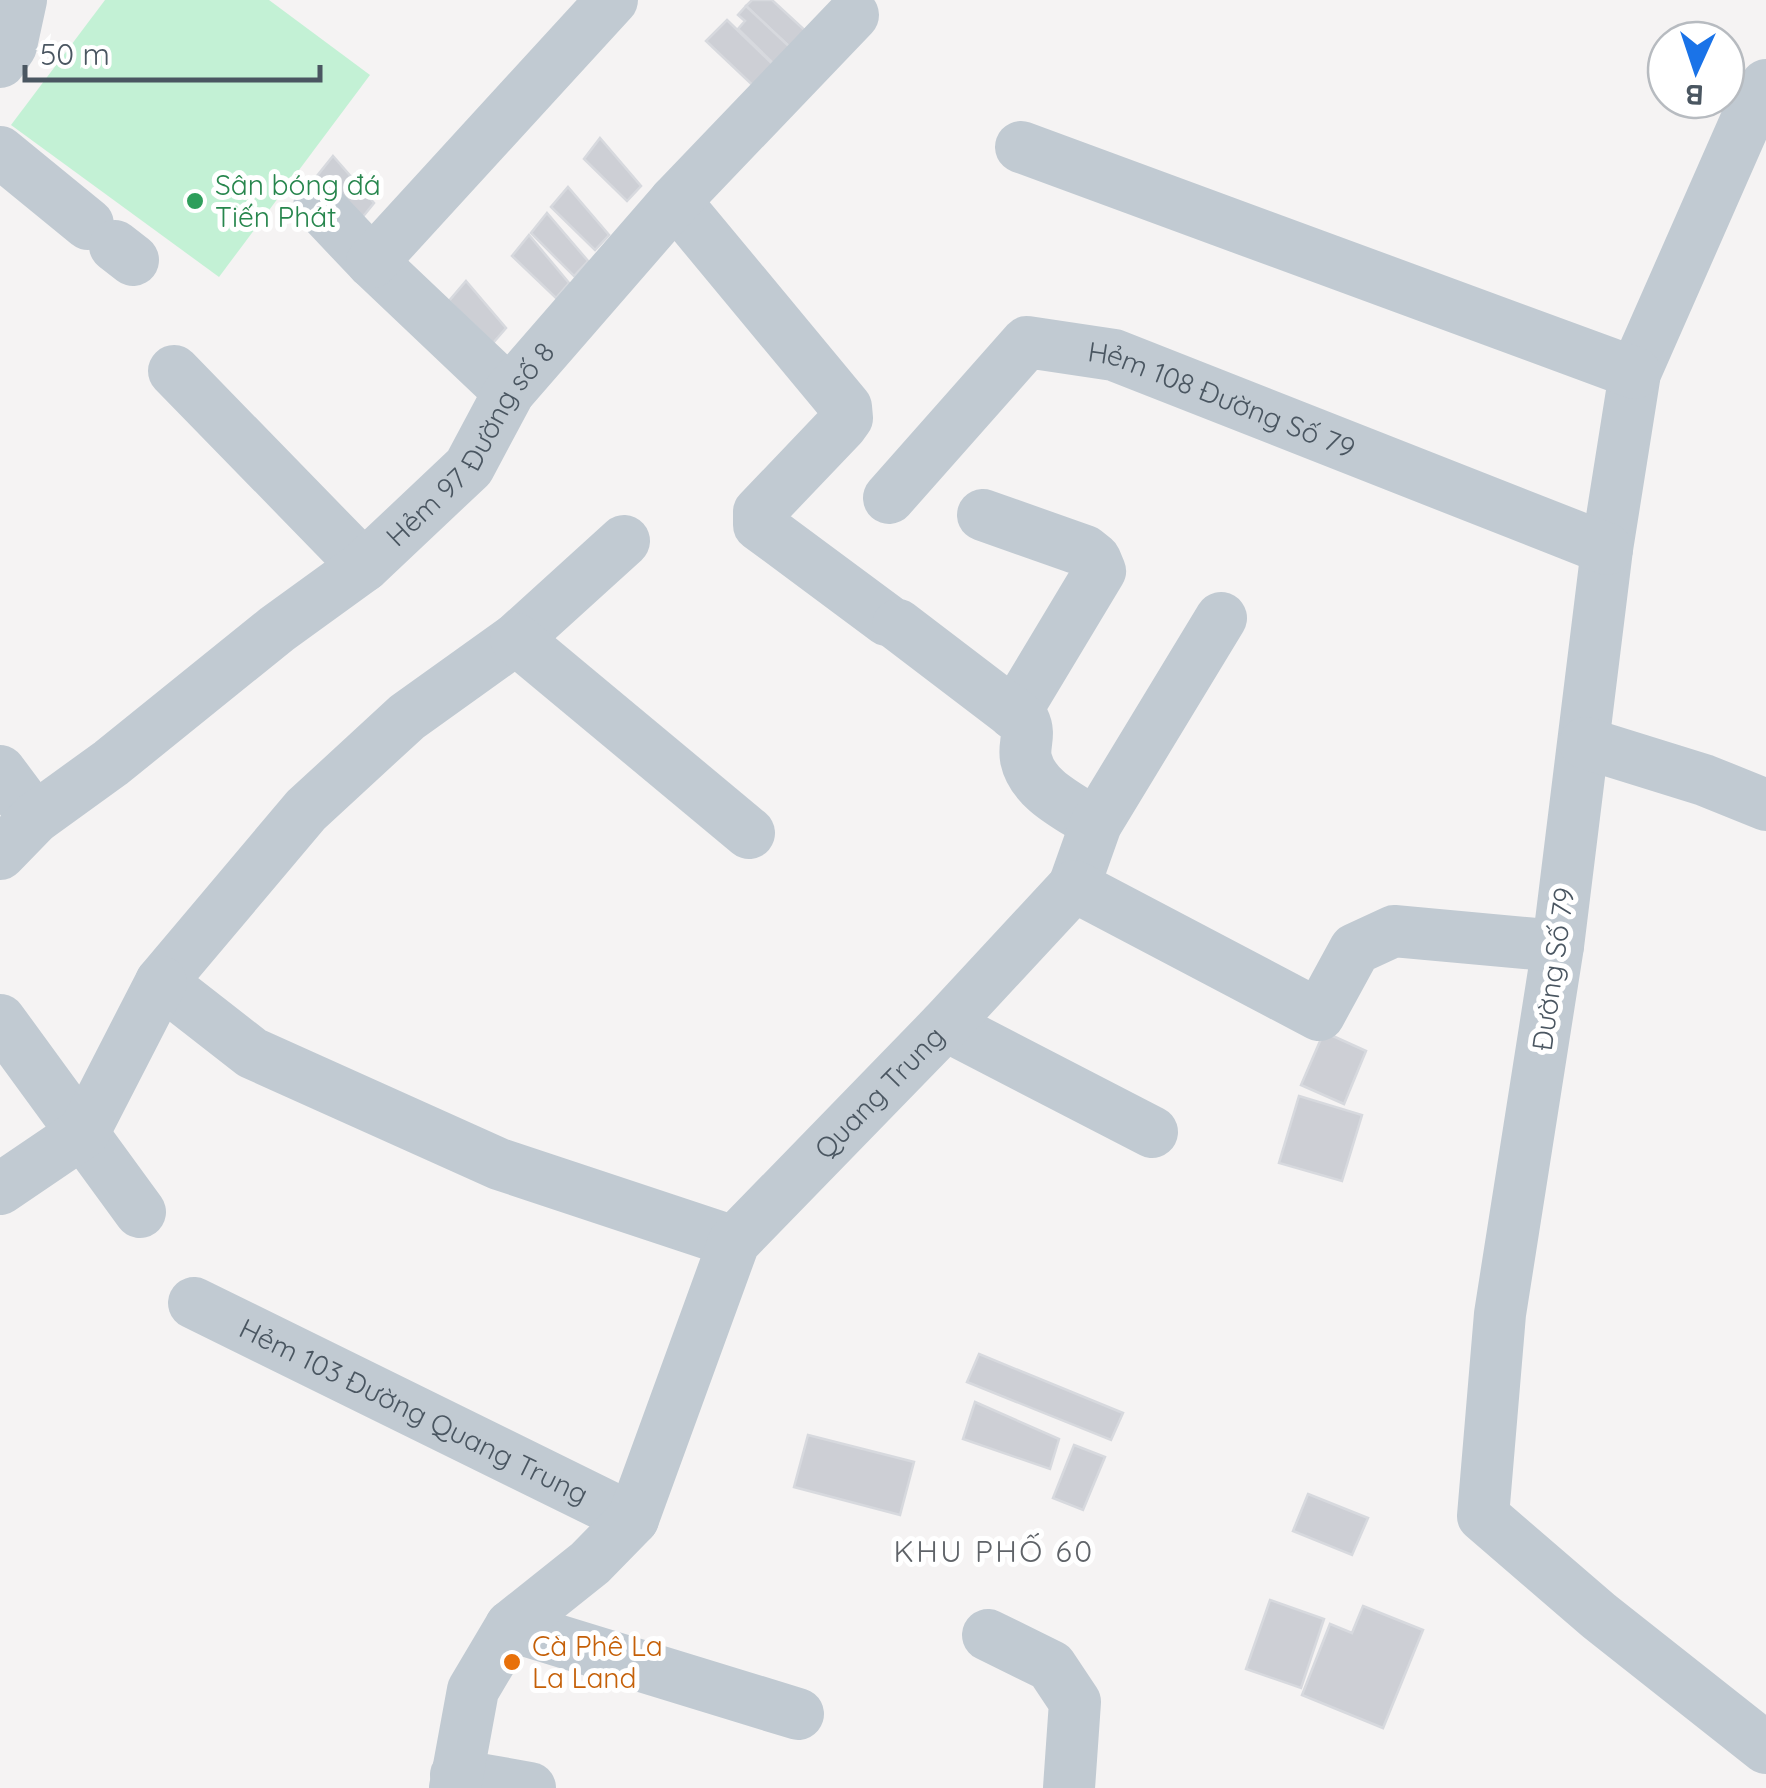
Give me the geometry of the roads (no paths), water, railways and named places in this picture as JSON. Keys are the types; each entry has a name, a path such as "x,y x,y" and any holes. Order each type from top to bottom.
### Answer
{"street":[{"path":"0,62 11,46 20,0"},
{"path":"372,262 612,0"},
{"name":"Hẻm 97 Đường số 8","path":"18,836 277,629 364,566 469,467 509,392 675,201 854,15"},
{"name":"Đường Số 79","path":"1759,113 1636,373 1607,549 1558,946 1500,1314 1483,1516 1599,1616 1766,1748"},
{"path":"1021,147 1636,373"},
{"path":"0,152 112,243"},
{"path":"675,201 846,407 847,418 842,426 759,512 759,526 1024,721 1029,731 1025,755 1038,784 1096,824"},
{"path":"319,206 509,392"},
{"name":"Hẻm 108 Đường Số 79","path":"889,498 1026,342 1114,355 1607,549"},
{"path":"174,371 364,566"},
{"path":"983,515 1085,551 1095,559 1100,571 1014,714"},
{"path":"0,1189 84,1132 161,982 306,810 407,717 516,638 624,541"},
{"path":"1221,618 1096,824 1074,886 1319,1015 1355,949 1394,931 1558,946"},
{"path":"516,638 749,834"},
{"path":"1585,743 1766,804"},
{"path":"0,771 18,836"},
{"name":"Quang Trung","path":"456,1781 473,1690 510,1626 590,1563 633,1519 734,1242 1074,886"},
{"path":"161,982 252,1053 498,1164 734,1242"},
{"path":"0,1020 140,1212"},
{"path":"945,1025 1152,1132"},
{"name":"Hẻm 103 Đường Quang Trung","path":"194,1303 633,1519"},
{"path":"510,1626 798,1714"},
{"path":"988,1635 1050,1666 1075,1702 1073,1786"},
{"path":"456,1781 530,1788"}],"place":[{"name":"Sân bóng đá Tiến Phát","path":"195,201"},
{"name":"Cà Phê La La Land","path":"512,1662"}],"district":[{"name":"KHU PHỐ 60","path":"994,1552"}]}
